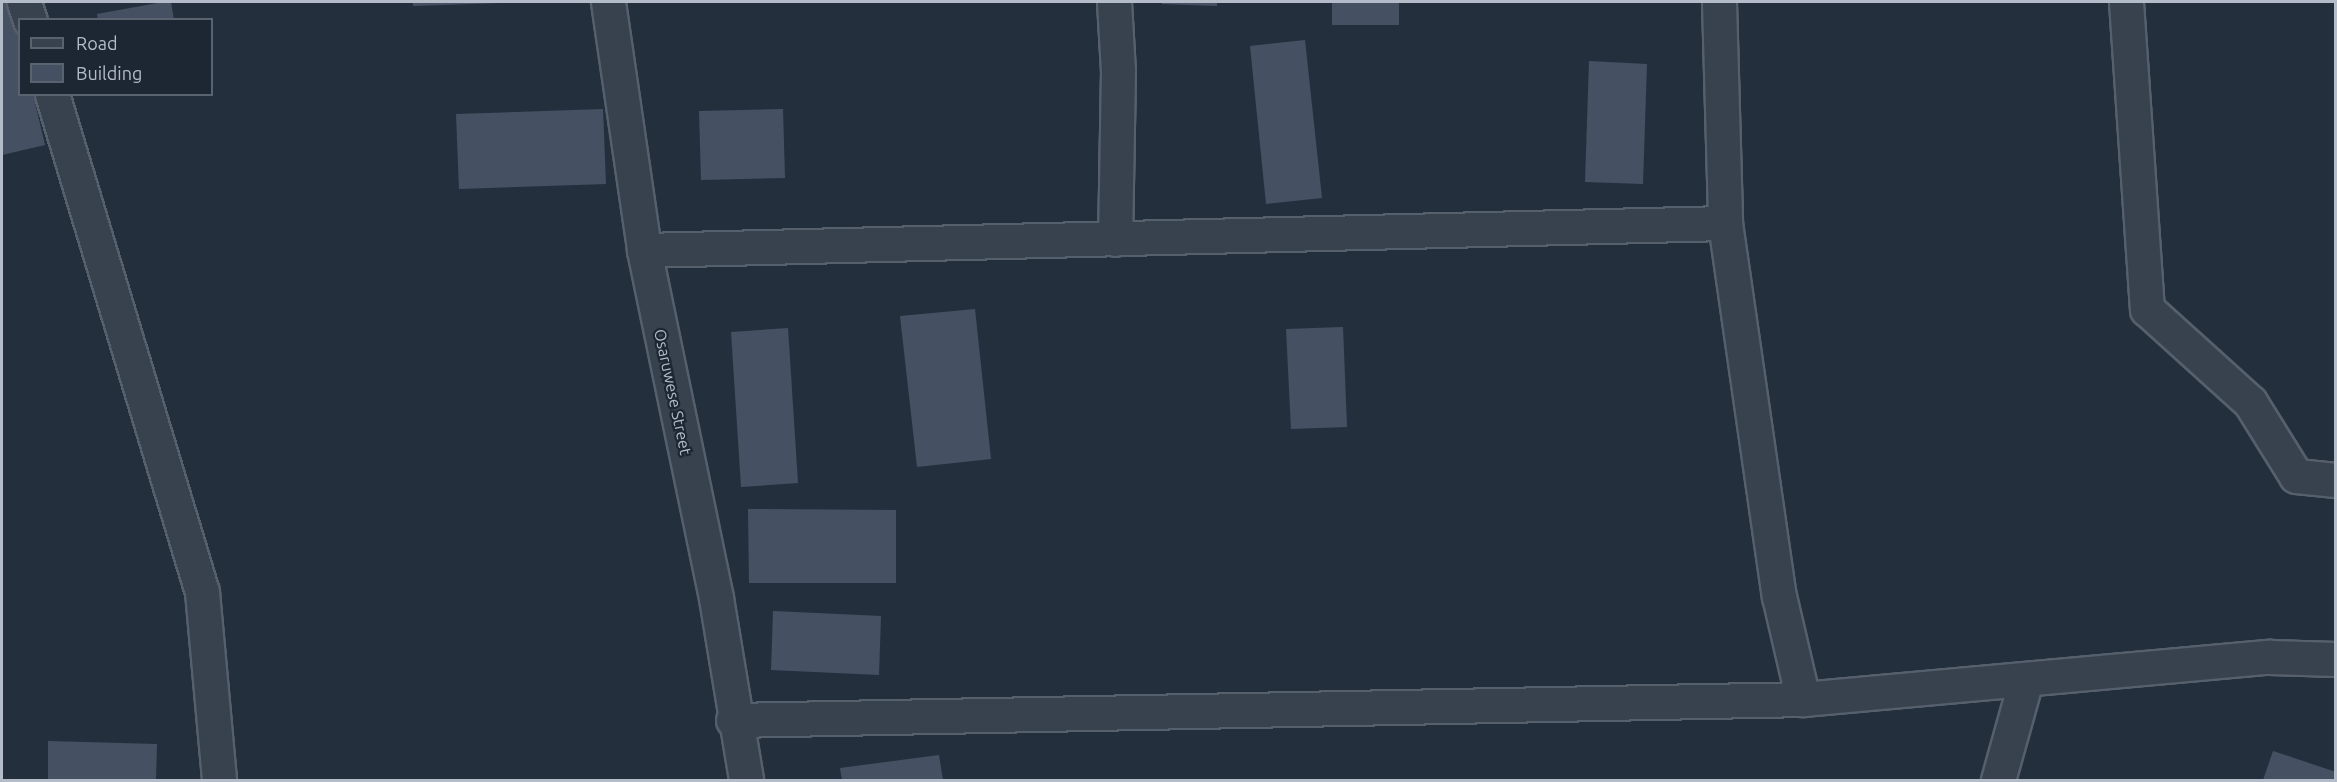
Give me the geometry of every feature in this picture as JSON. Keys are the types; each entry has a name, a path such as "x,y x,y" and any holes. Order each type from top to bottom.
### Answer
{"street":[{"path":"24,2 29,18"},
{"name":"Osaruwese Street","path":"608,2 644,250 716,598 733,720 746,780"},
{"path":"1114,2 1118,71 1115,239"},
{"path":"1719,2 1725,223 1779,596 1803,699"},
{"path":"2126,2 2147,309 2250,402 2296,476 2336,480"},
{"path":"53,96 202,592 219,780"},
{"path":"644,250 1725,223"},
{"path":"733,720 1803,699 2269,657 2336,659"},
{"path":"1998,780 2026,680"}],"building":[{"path":"11,2 18,31 18,96 33,96 45,145 2,155 2,3"},
{"path":"171,2 174,18 98,18 97,14"},
{"path":"413,2 501,2 501,3 413,6"},
{"path":"1162,2 1217,2 1217,6 1162,4"},
{"path":"1332,2 1399,2 1399,25 1332,25"},
{"path":"1305,40 1322,198 1266,204 1250,46"},
{"path":"1589,61 1647,64 1643,184 1585,182"},
{"path":"603,109 606,184 459,189 456,114"},
{"path":"783,109 785,178 701,180 699,111"},
{"path":"975,309 991,459 917,467 900,316"},
{"path":"1343,327 1347,427 1291,429 1286,329"},
{"path":"788,328 798,483 741,487 731,332"},
{"path":"748,509 896,510 896,583 749,583"},
{"path":"773,611 881,616 879,675 771,670"},
{"path":"48,741 157,744 156,780 48,780"},
{"path":"2273,751 2336,772 2336,780 2263,780"},
{"path":"939,755 943,780 842,780 840,768"}]}
